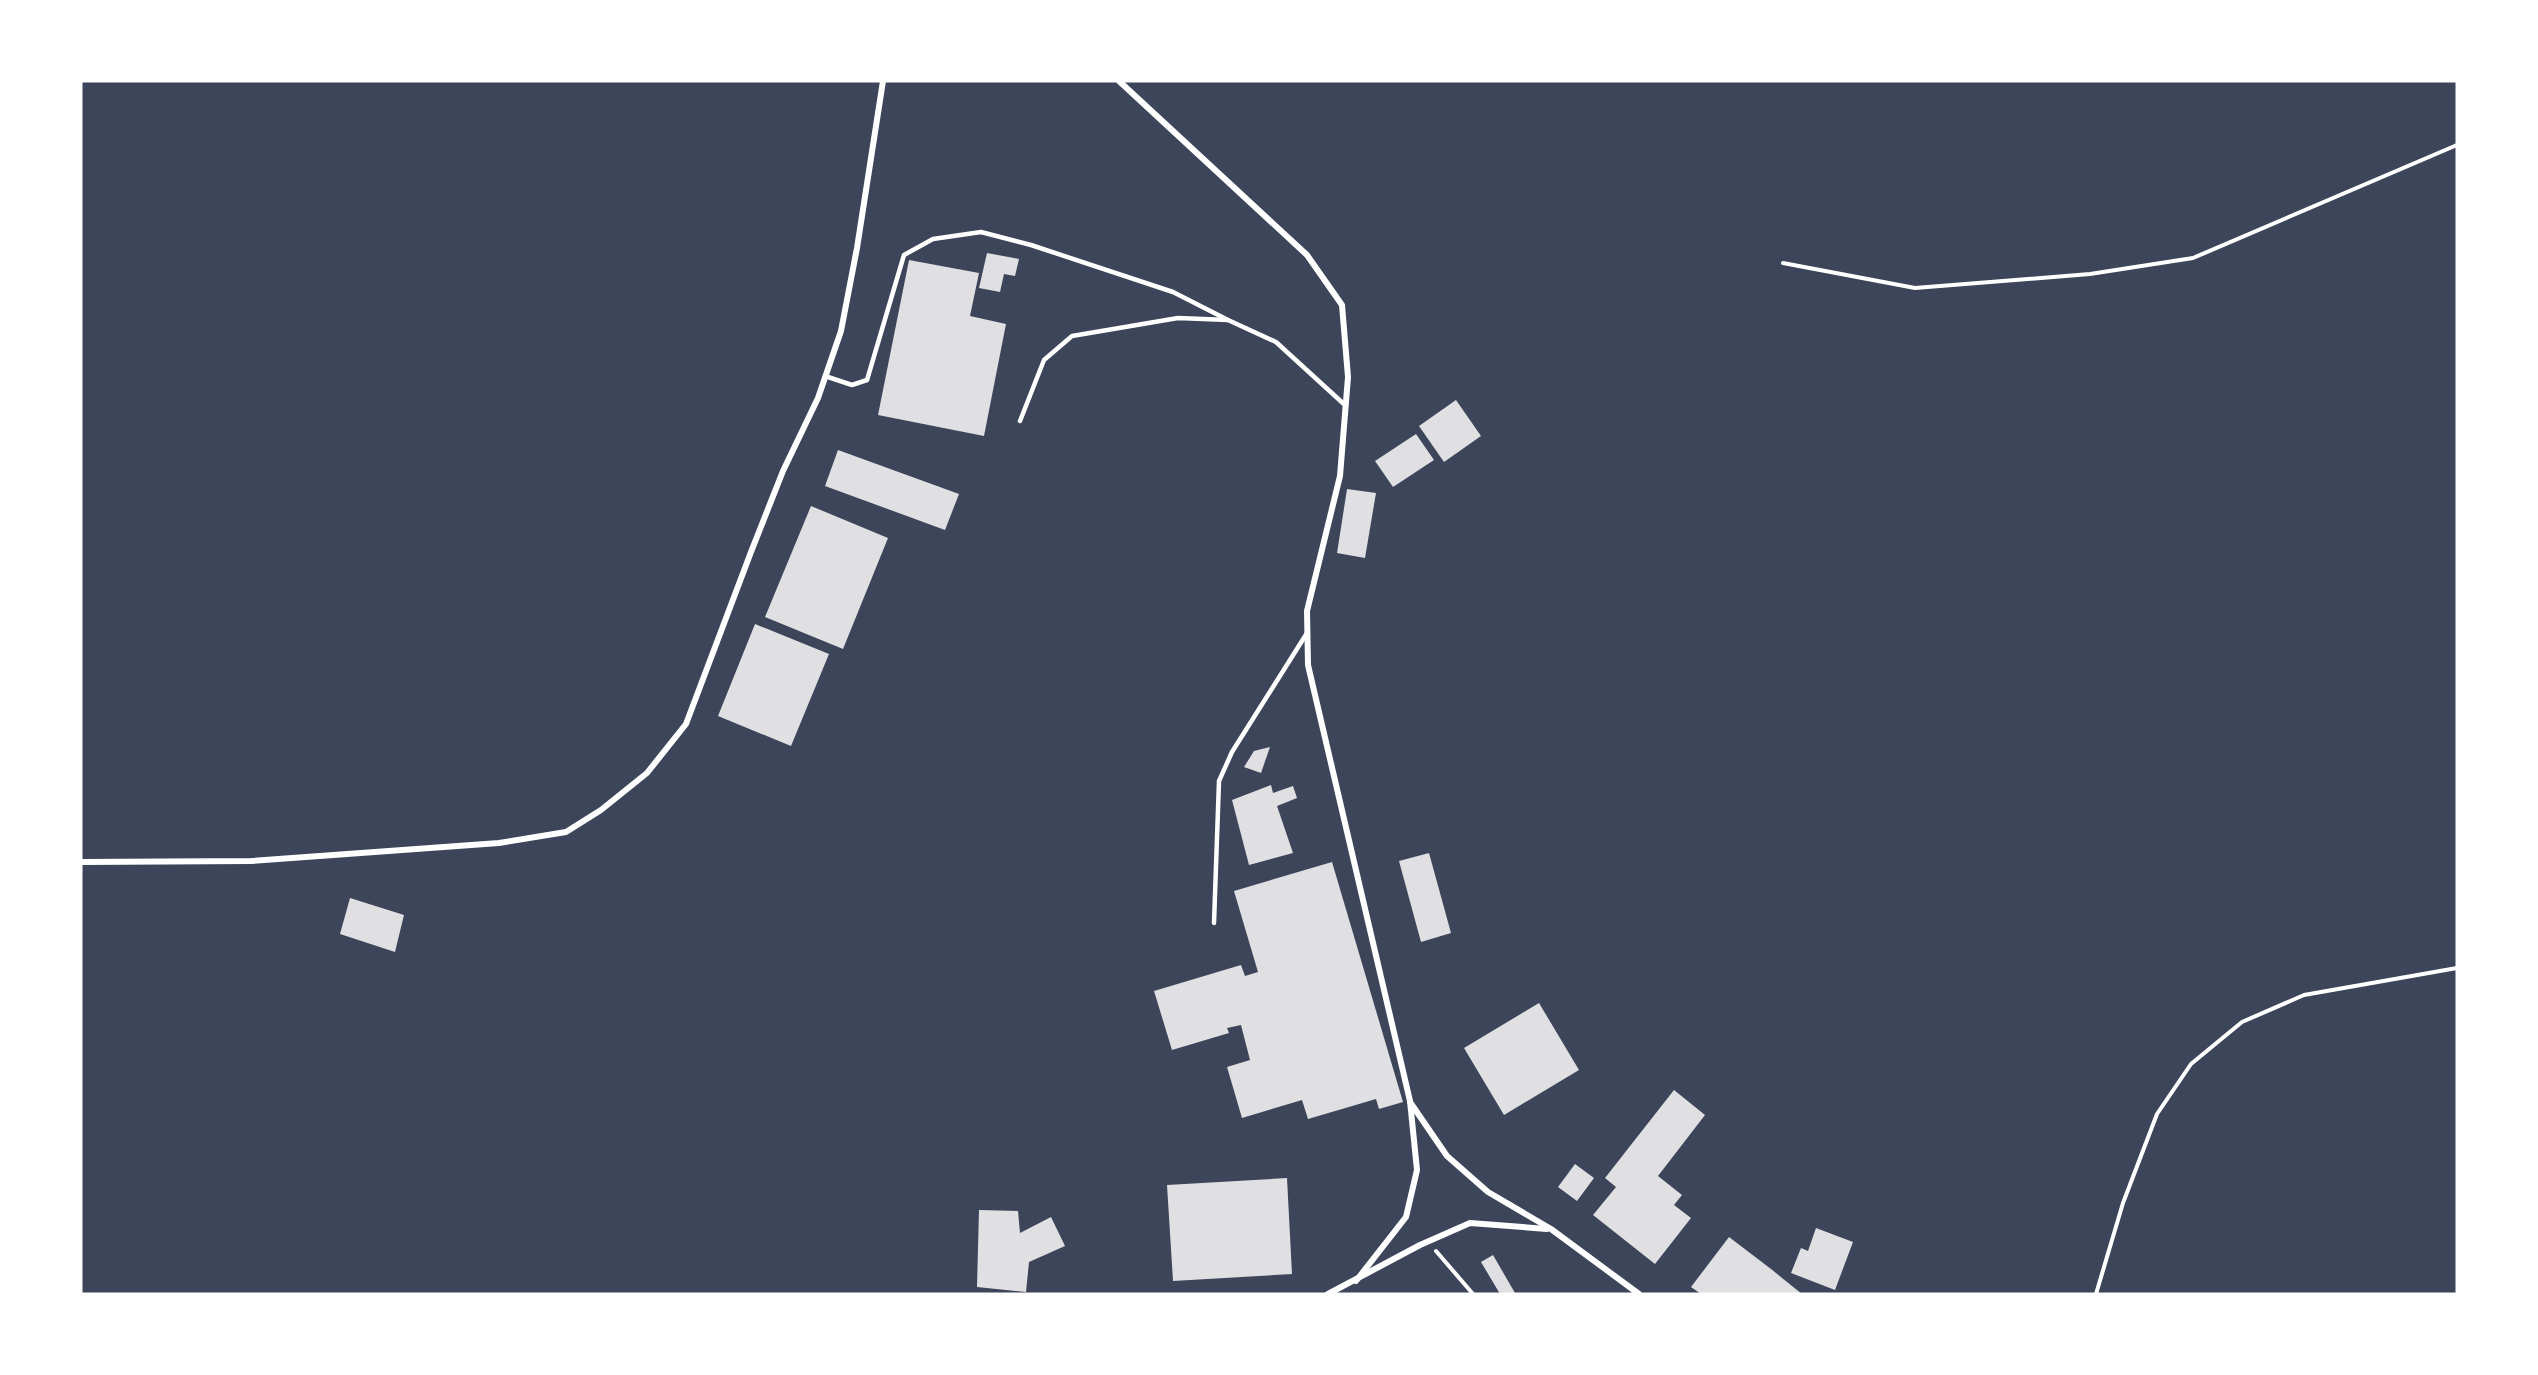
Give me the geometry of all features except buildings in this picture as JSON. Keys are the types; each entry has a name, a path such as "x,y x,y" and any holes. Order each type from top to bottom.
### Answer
{"street":[{"path":"81,862 251,861 499,843 566,832 601,810 647,773 686,724 751,552 825,376 841,331 857,248 883,81"},
{"path":"1119,81 1307,255 1342,305 1348,377 1340,476 1307,611 1308,665 1410,1101 1417,1170 1406,1217 1356,1281"},
{"path":"1410,1101 1447,1156 1488,1192 1551,1229 1639,1294"},
{"path":"1328,1294 1427,1242 1470,1223 1551,1229"}],"lane":[{"path":"825,376 852,385 867,380 904,255 933,239 981,232 1031,245 1173,291 1228,321 1275,342 1346,406"},
{"path":"1020,421 1044,360 1072,336 1178,318 1228,321"},
{"path":"1214,923 1220,781 1232,752 1307,633"}],"path":[{"path":"1783,263 1915,288 2090,274 2193,258 2457,145"},
{"path":"2096,1294 2123,1203 2157,1114 2191,1064 2242,1022 2304,995 2457,968"},
{"path":"1427,1242 1473,1294"}],"shaded area":[{"path":"81,81 2457,81 2457,1294 81,1294"}]}
